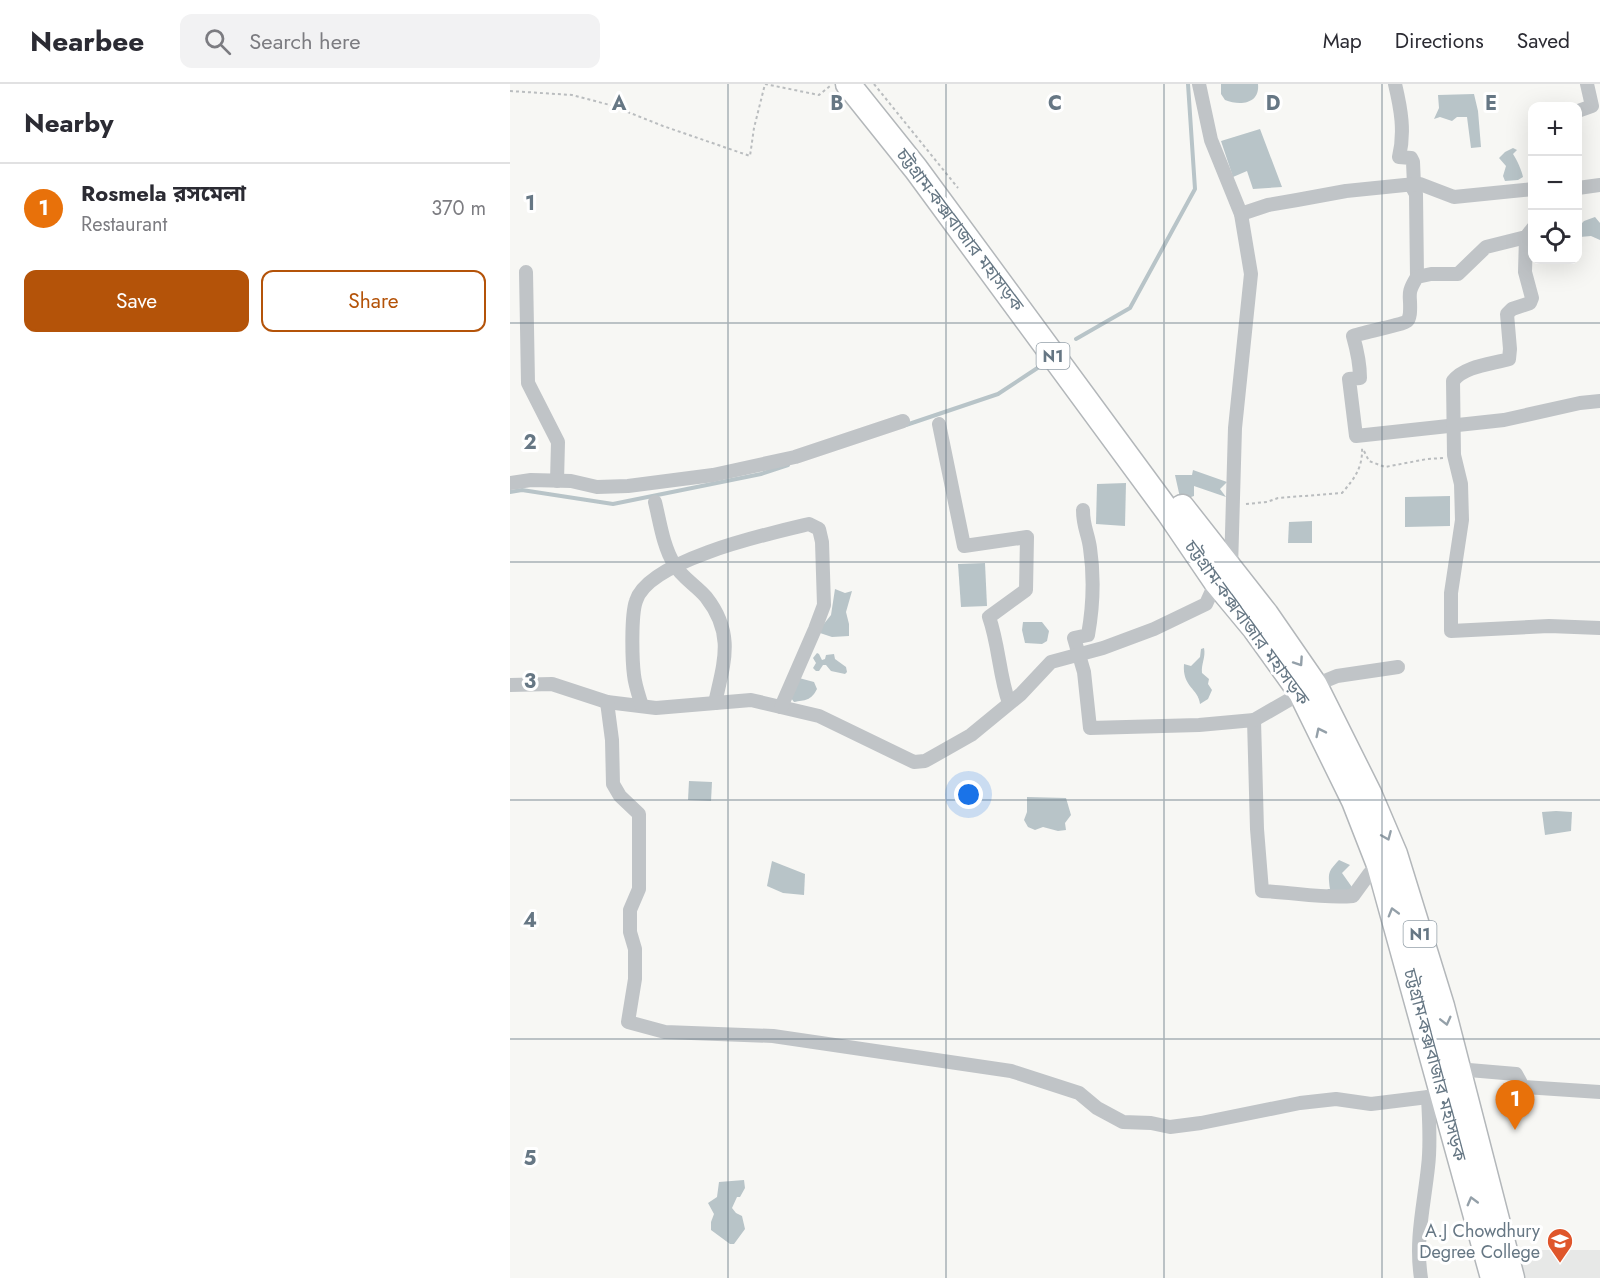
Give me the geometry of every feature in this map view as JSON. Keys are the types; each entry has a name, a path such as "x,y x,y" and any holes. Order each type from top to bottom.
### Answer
{"highway":[{"name":"চট্টগ্রাম-কক্সবাজার মহাসড়ক","path":"848,84 916,169 1169,513 1224,575"},
{"name":"চট্টগ্রাম-কক্সবাজার মহাসড়ক","path":"867,84 929,162 1181,506 1255,629 1308,689 1369,792 1395,854 1442,1006 1512,1278"},
{"name":"চট্টগ্রাম-কক্সবাজার মহাসড়ক","path":"1308,689 1379,865 1437,1098 1493,1278"}],"street":[{"path":"510,685 552,684 607,702 656,708 751,700 819,716 914,762 925,761 971,735 1021,694 1051,662 1103,648 1154,629 1206,604 1224,575 1235,428 1251,274 1241,214 1211,140 1199,84"},
{"path":"1395,84 1401,111 1402,135 1399,157 1411,158 1413,162 1412,185 1416,194 1417,276 1409,289 1410,314 1407,321 1402,325 1383,327 1353,336 1359,358 1360,378 1348,379 1356,436 1361,442 1455,424 1504,420 1580,403 1600,401"},
{"path":"1582,110 1592,106 1587,84"},
{"path":"1241,214 1268,205 1346,191 1420,184 1454,197 1528,190"},
{"path":"1582,187 1600,185"},
{"path":"1417,276 1458,274 1486,247 1528,232"},
{"path":"1528,242 1525,272 1532,298 1530,303 1512,309 1507,314 1509,359 1465,372 1453,381 1454,455 1461,484 1462,520 1451,593 1451,631 1549,626 1600,628"},
{"path":"526,272 528,383 558,441 557,481"},
{"path":"510,483 531,480 571,481 597,487 628,486 714,475 795,457 903,421"},
{"path":"939,423 964,546 1027,537 1026,590 989,617 994,630 1001,682 1009,703"},
{"path":"656,502 666,544 674,565 707,598 723,624 726,654 715,703"},
{"path":"1083,510 1083,525 1090,547 1091,617 1088,634 1074,638 1084,672 1090,728 1199,725 1254,720 1308,689 1337,676 1398,667"},
{"path":"642,706 634,675 636,601 643,588 674,565 748,538 809,524 819,529 822,542 824,605 781,707"},
{"path":"607,702 612,740 613,784 620,796 639,814 639,889 630,910 634,979 628,1023 665,1032 773,1036 1011,1071 1079,1093 1097,1108 1123,1122 1151,1123 1170,1127 1300,1103 1336,1099 1371,1104 1437,1098 1418,1250 1422,1278"},
{"path":"1254,720 1257,830 1262,891 1319,894 1330,898 1353,896 1369,874 1379,865"},
{"path":"1457,1069 1516,1074 1523,1087 1600,1092"}],"path":[{"path":"510,91 572,95 610,105 750,156 765,84 819,95 833,84"},
{"path":"874,84 958,188"},
{"path":"1361,442 1369,461 1385,466 1449,458 1454,455"},
{"path":"1238,503 1342,493 1353,481 1362,465 1361,442"}],"shaded area":[{"path":"1221,84 1258,84 1258,91 1256,96 1248,102 1231,102 1225,100 1221,94"},
{"path":"1474,94 1481,147 1471,148 1467,117 1457,117 1452,121 1440,117 1434,119 1439,108 1438,95"},
{"path":"1260,129 1282,187 1253,189 1247,171 1233,177 1221,141"},
{"path":"1513,148 1517,150 1513,154 1523,177 1518,180 1505,181 1503,176 1506,166 1499,158"},
{"path":"1595,217 1600,223 1600,240 1591,236 1582,237 1584,221"},
{"path":"1193,470 1227,482 1220,489 1226,497 1194,486 1194,496 1188,498 1184,495 1181,502 1175,475 1192,475"},
{"path":"1126,483 1125,526 1096,524 1097,484"},
{"path":"1450,496 1450,526 1405,527 1405,497"},
{"path":"1312,521 1312,543 1288,543 1289,522"},
{"path":"985,563 987,606 961,607 958,564"},
{"path":"835,589 845,593 852,591 846,612 849,636 832,637 820,633 831,615"},
{"path":"1023,622 1042,622 1049,631 1047,641 1042,644 1025,643"},
{"path":"1204,648 1202,673 1209,679 1208,684 1212,690 1208,699 1200,704 1185,678 1184,664 1191,666 1200,657 1201,649"},
{"path":"817,653 822,660 826,655 834,654 835,659 846,667 847,672 845,674 831,671 826,665 816,671 813,668 816,663 813,658"},
{"path":"799,678 814,682 817,689 810,698 794,702 791,698"},
{"path":"689,781 712,782 711,801 688,800"},
{"path":"1027,797 1066,798 1071,815 1065,823 1066,830 1058,831 1043,827 1035,830 1028,827 1024,820 1027,812"},
{"path":"1542,812 1572,812 1571,831 1545,835"},
{"path":"1339,860 1350,865 1342,873 1354,890 1324,894 1330,889 1329,876"},
{"path":"772,861 805,874 804,895 783,893 767,886"},
{"path":"744,1180 745,1188 740,1197 737,1197 732,1208 742,1216 745,1229 734,1244 730,1244 711,1230 714,1214 708,1203 717,1197 719,1182"},
{"name":"A.J Chowdhury Degree College","path":"1516,1250 1600,1250 1600,1278 1524,1278"}],"waterway":[{"path":"1076,339 1130,308 1195,189 1188,84"},
{"path":"906,425 998,394 1039,367"},
{"path":"510,492 522,490 613,504 761,474 788,465"}],"place":[{"name":"Rosmela রসমেলা","path":"1515,1130"},
{"name":"A.J Chowdhury Degree College","path":"1560,1264"}]}
